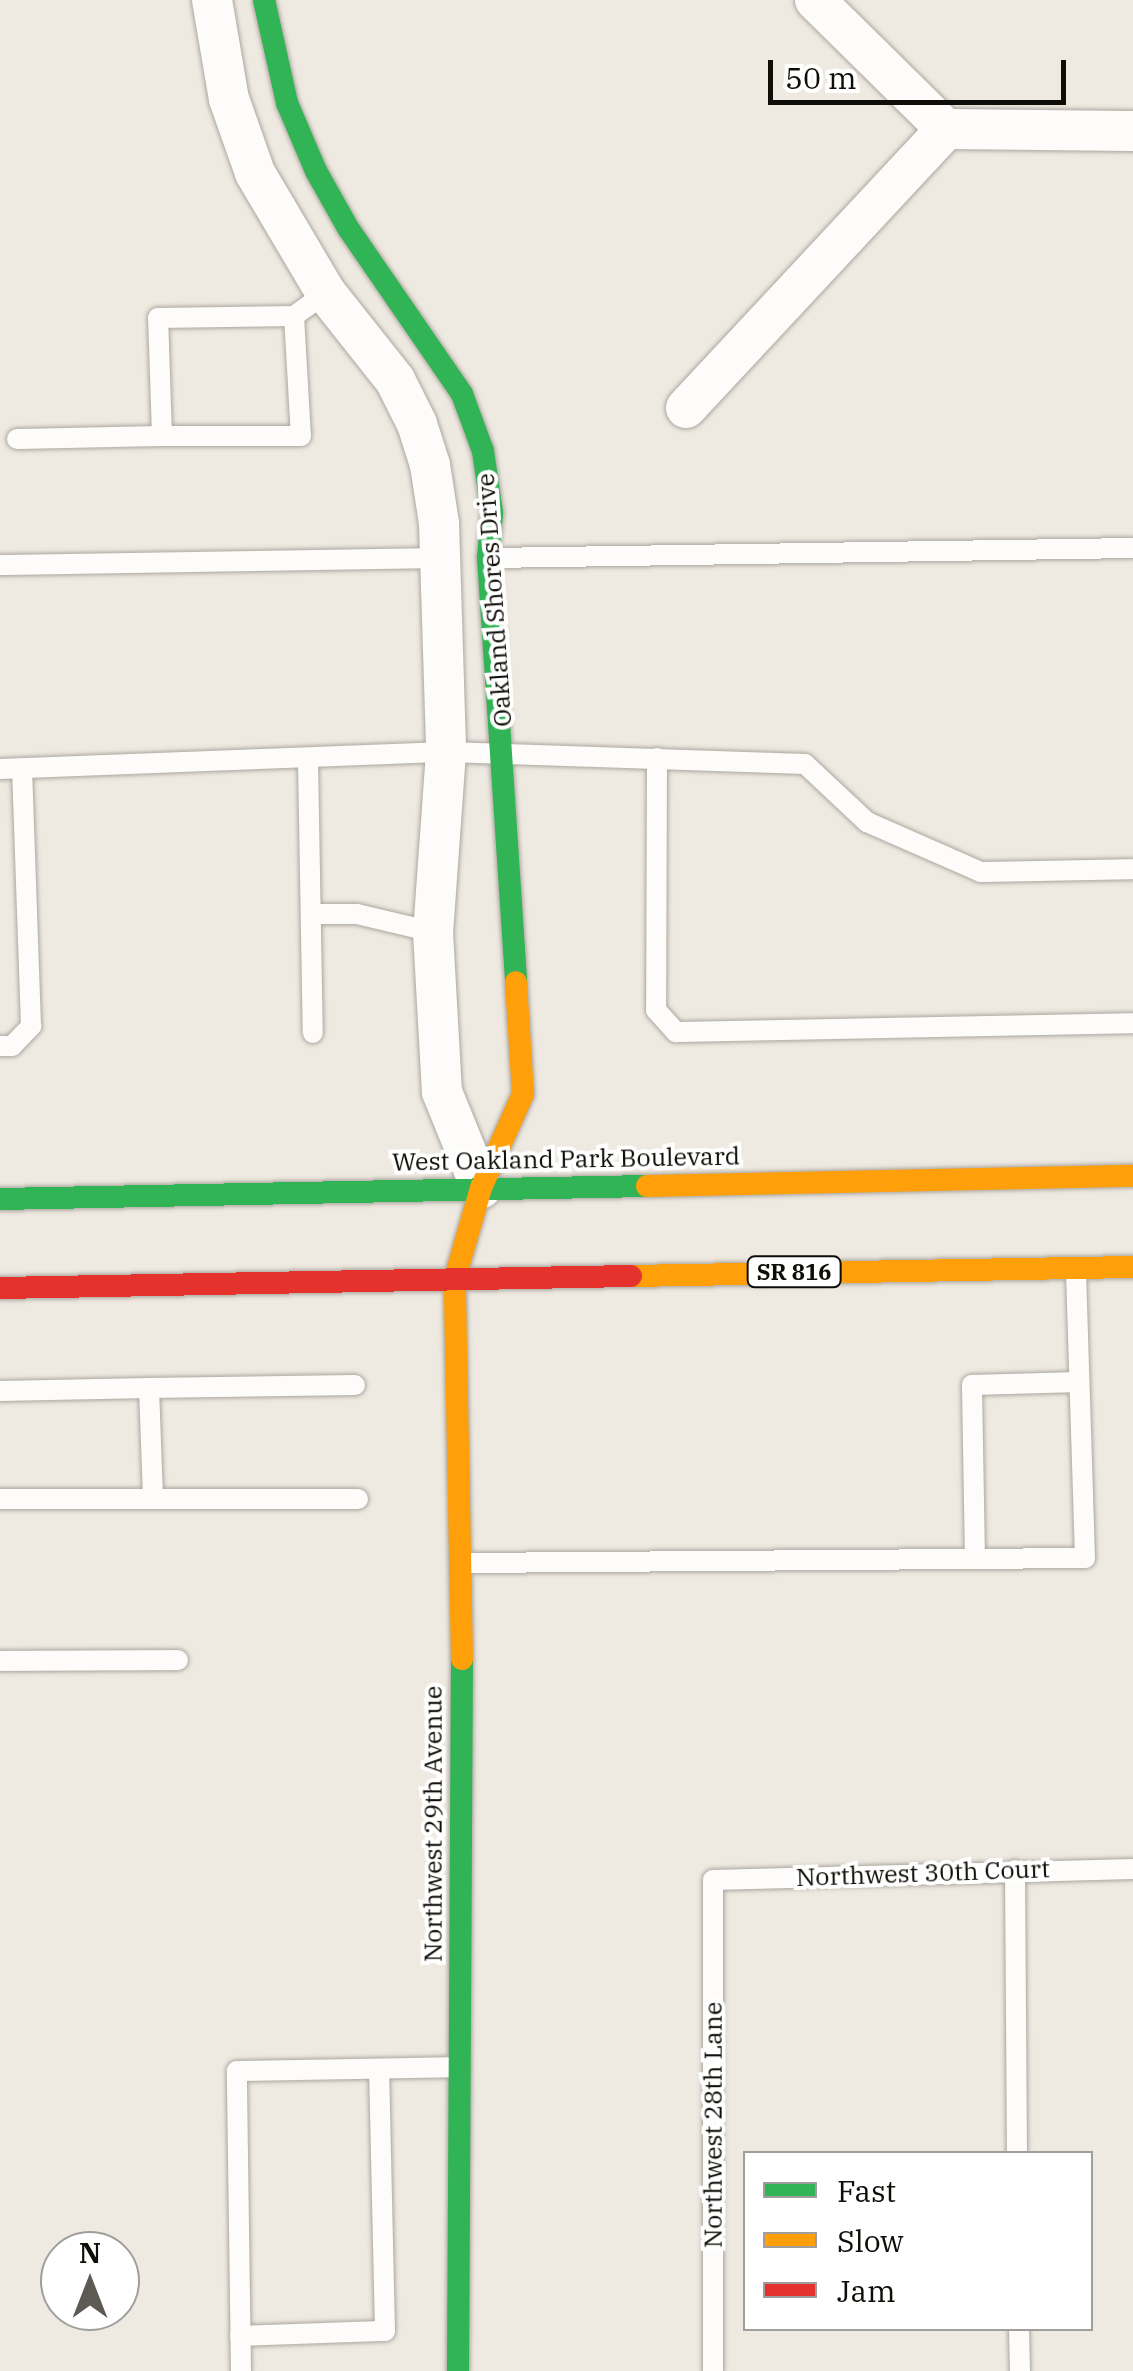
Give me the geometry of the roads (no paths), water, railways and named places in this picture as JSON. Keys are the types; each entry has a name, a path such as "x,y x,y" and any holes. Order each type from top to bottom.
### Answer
{"street":[{"name":"Oakland Shores Drive","path":"212,0 229,99 310,305 368,347 395,380 426,450 437,504 446,752 433,932 442,1092 481,1188"},
{"name":"Oakland Shores Drive","path":"264,0 287,103 316,172 348,228 462,394 478,434 492,513 488,558 504,753 523,1094 481,1188 455,1278"},
{"path":"815,0 946,129 1133,131"},
{"path":"686,408 946,129"},
{"path":"368,347 412,316"},
{"path":"426,450 478,434"},
{"name":"West Oakland Park Boulevard","path":"0,1198 1133,1176"},
{"name":"SR 816","path":"0,1288 1133,1266"},
{"name":"Northwest 29th Avenue","path":"455,1278 462,1563 458,2371"}],"lane":[{"path":"17,439 301,436 310,305 158,318 162,436"},
{"path":"0,565 1133,548"},
{"path":"0,769 446,752 805,764 867,822 981,872 1133,868"},
{"path":"657,758 656,1010 676,1032 1133,1022"},
{"path":"308,760 313,1034"},
{"path":"0,1046 12,1046 31,1026 22,768"},
{"path":"311,914 357,914 433,932"},
{"path":"462,1563 1085,1558 1076,1268"},
{"path":"975,1559 972,1385 1078,1382"},
{"path":"0,1391 355,1385"},
{"path":"149,1388 153,1499"},
{"path":"0,1499 358,1499"},
{"path":"0,1661 178,1660"},
{"name":"Northwest 30th Court","path":"712,1880 1133,1869"},
{"path":"1015,1870 1018,2151"},
{"name":"Northwest 28th Lane","path":"712,1880 713,2371"},
{"path":"241,2371 238,2071 460,2068"},
{"path":"240,2336 385,2331 379,2069"},
{"path":"1019,2331 1020,2371"}]}
